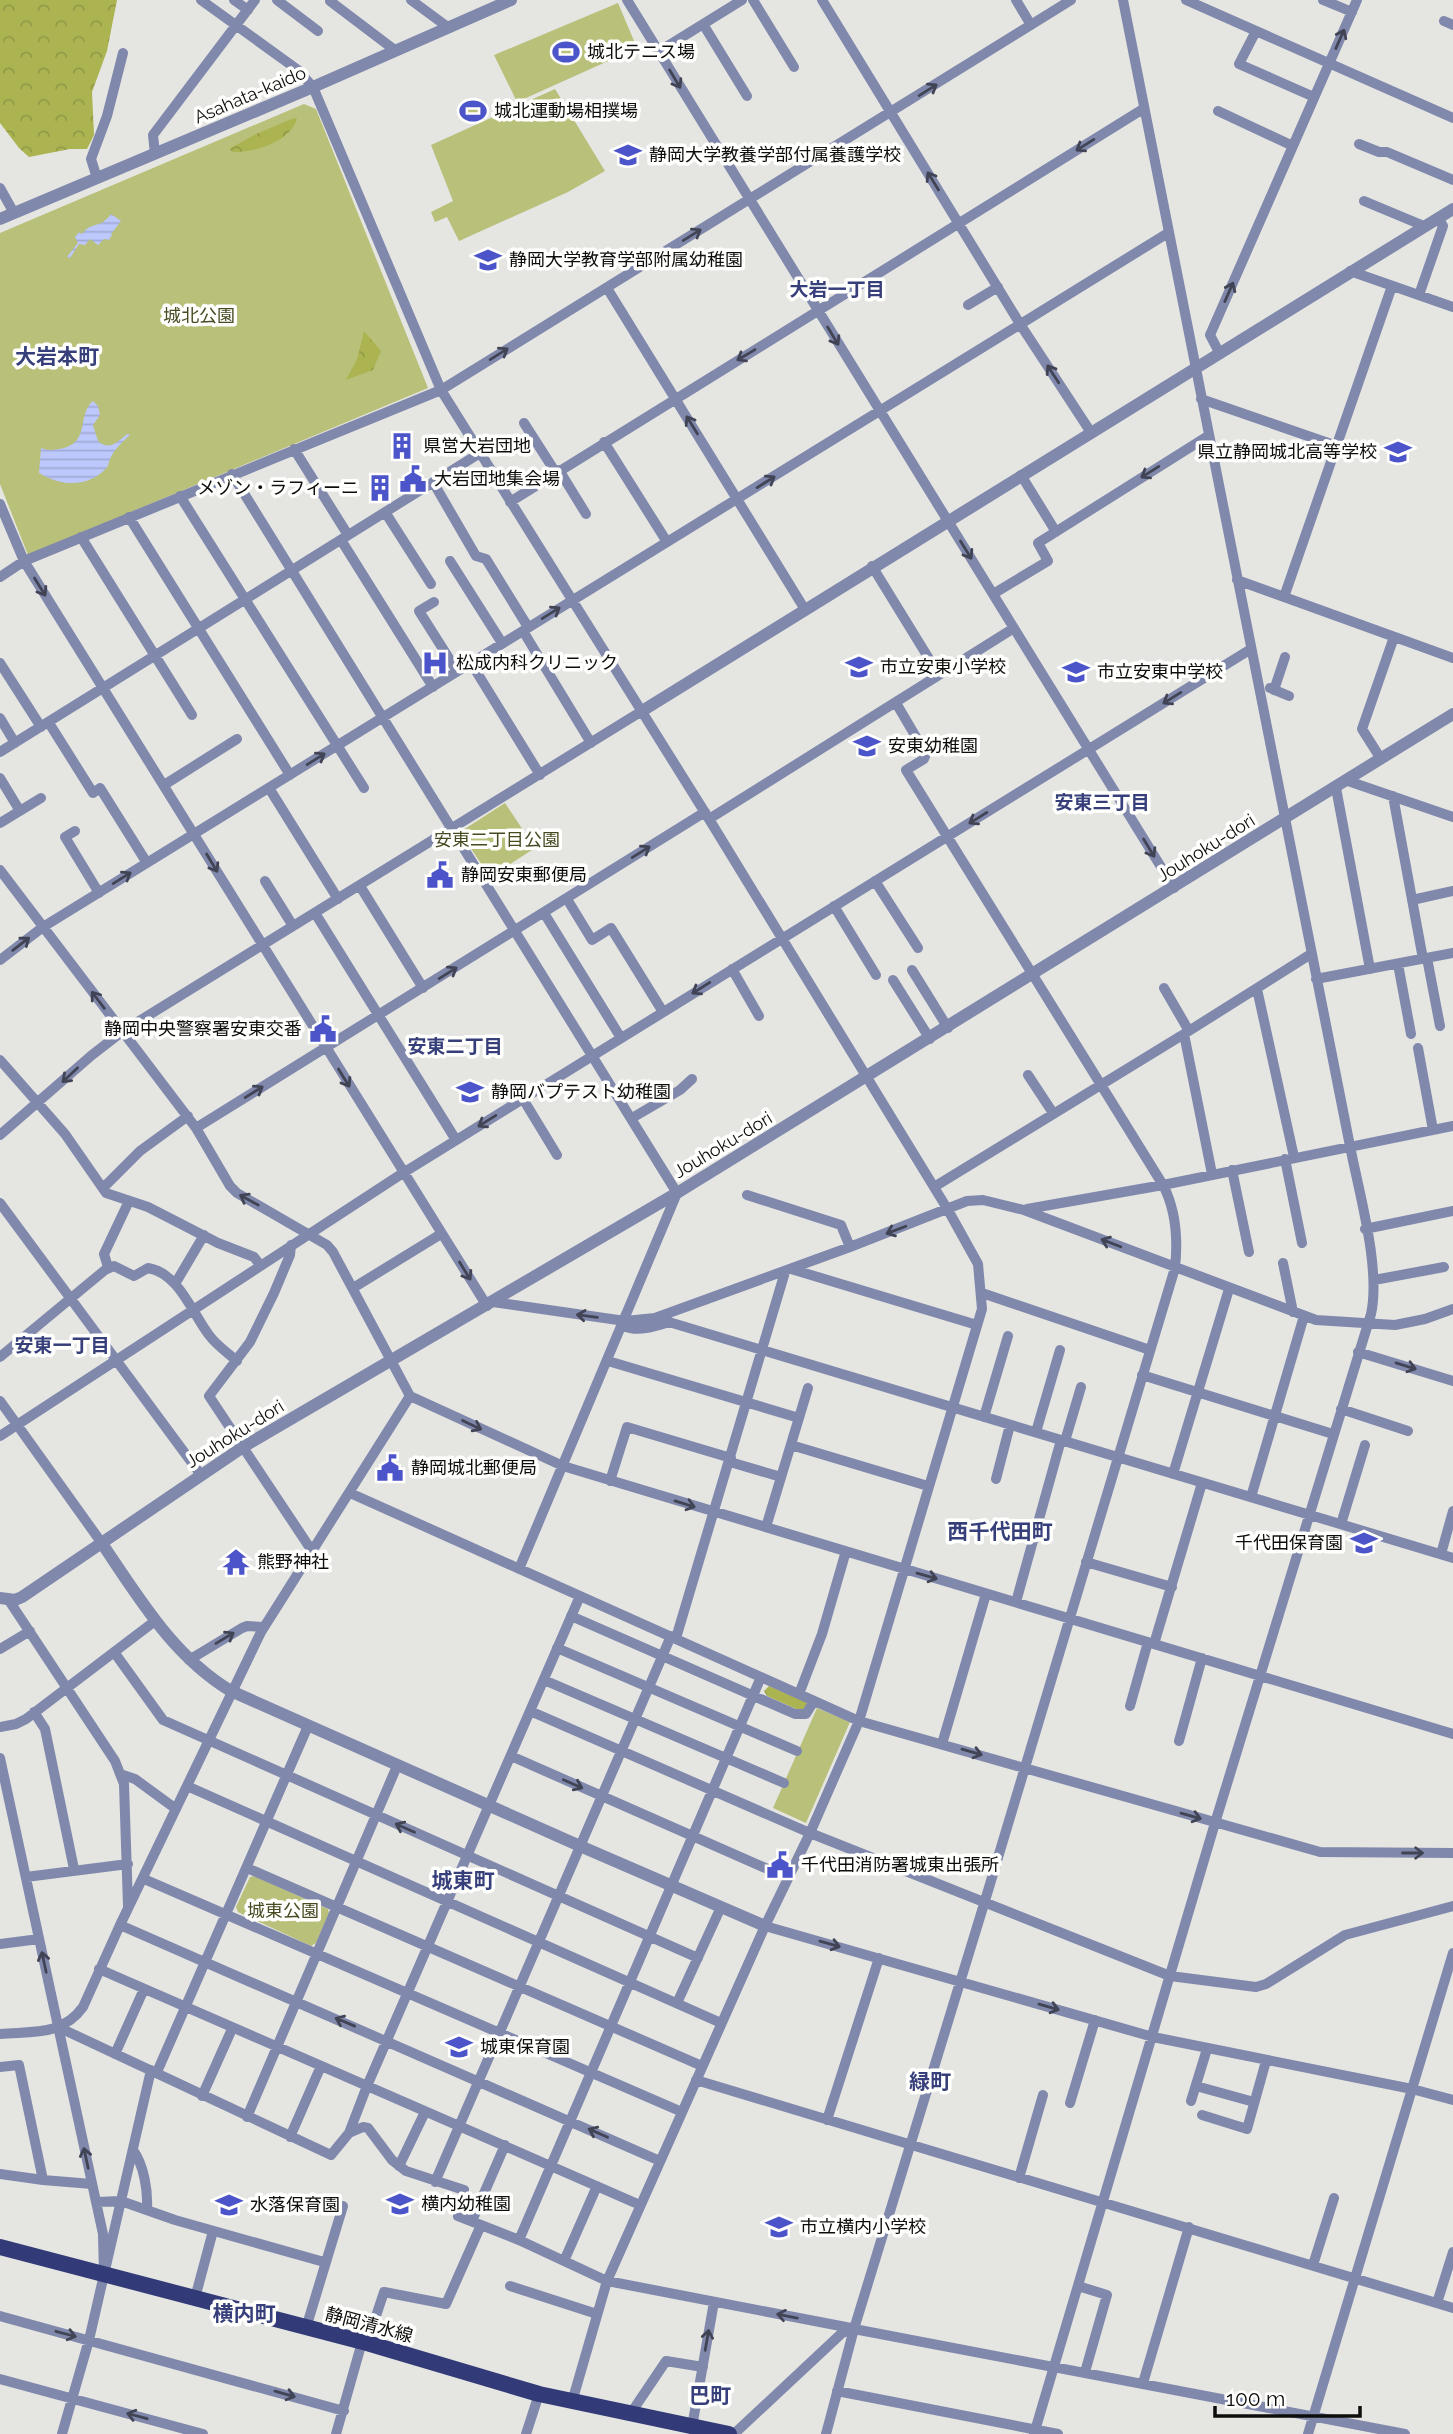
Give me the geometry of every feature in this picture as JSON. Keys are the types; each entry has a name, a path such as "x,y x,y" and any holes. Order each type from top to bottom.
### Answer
{"main road":[{"name":"静岡清水線","path":"0,2247 364,2343 539,2394 731,2434"}],"street":[{"path":"201,0 298,70 313,87 441,390 707,816 948,1210 978,1264 982,1309 859,1720 607,2281 572,2402"},
{"path":"234,0 248,10"},
{"path":"156,153 153,135 255,0"},
{"path":"277,0 318,31"},
{"path":"411,0 449,27"},
{"name":"Asahata-kaido","path":"0,219 511,0"},
{"path":"627,0 1174,888"},
{"path":"658,52 742,0"},
{"path":"753,0 794,66"},
{"path":"822,0 1020,324 1090,431"},
{"path":"1016,0 1031,25"},
{"path":"0,577 24,561 441,390 1070,0"},
{"path":"1034,2432 1308,1514 1373,1306 1374,1280 1350,1146 1123,0"},
{"path":"1186,0 1453,118"},
{"path":"1323,0 1352,12"},
{"path":"1210,335 1357,0"},
{"path":"330,1 396,51"},
{"path":"703,24 747,96"},
{"path":"1256,31 1239,64 1314,97"},
{"path":"97,178 91,159 107,116 123,54"},
{"path":"510,502 1143,109"},
{"path":"1218,111 1293,146"},
{"path":"1359,144 1379,152 1388,152 1453,180"},
{"path":"0,188 14,213"},
{"path":"1364,201 1424,226"},
{"path":"0,1135 122,1031 452,830 804,608 1453,209"},
{"path":"1419,295 1444,226 1438,218"},
{"path":"0,960 43,927 99,892 1168,233"},
{"path":"1350,271 1453,307"},
{"path":"1284,597 1392,286"},
{"path":"968,305 998,287"},
{"path":"607,288 804,608"},
{"path":"1189,335 1210,335"},
{"path":"1210,335 1220,354"},
{"path":"1201,399 1337,446"},
{"path":"524,423 586,514"},
{"path":"993,594 1048,561 1038,543 1208,436"},
{"path":"604,442 667,542"},
{"path":"294,449 433,687"},
{"path":"0,752 480,453"},
{"path":"232,474 677,1193 519,1569"},
{"path":"1021,475 1056,531"},
{"path":"433,482 476,556 486,559 591,743"},
{"path":"180,496 364,788"},
{"path":"0,504 24,561 441,1234 490,1304 624,1324 655,1318 967,1201 983,1200 1024,1210 1315,1320 1367,1324 1410,1323 1453,1309"},
{"path":"385,512 431,584"},
{"path":"129,517 290,775"},
{"path":"81,537 192,715"},
{"path":"450,561 502,643"},
{"path":"872,566 939,675"},
{"path":"1237,580 1453,658"},
{"path":"434,602 419,611 457,671"},
{"path":"196,1128 567,898 896,703 1014,628"},
{"path":"1381,759 1362,729 1394,636"},
{"path":"0,1436 403,1173 1251,649"},
{"path":"1274,690 1285,657"},
{"path":"0,663 93,793 100,788 147,863"},
{"path":"471,663 540,775"},
{"path":"1257,684 1289,696"},
{"path":"826,2434 854,2329 1175,1268 1176,1252 1172,1202 1163,1185 906,770 926,754 896,703"},
{"name":"Jouhoku-dori","path":"4,1598 15,1600 22,1597 243,1447 490,1304 867,1078 1453,714"},
{"path":"0,718 15,743"},
{"path":"164,785 237,739"},
{"path":"0,778 20,811"},
{"path":"1348,780 1453,817"},
{"path":"269,788 338,899"},
{"path":"1336,788 1370,969"},
{"path":"1393,796 1412,900 1440,1026"},
{"path":"0,823 41,799"},
{"path":"75,831 65,837 99,892"},
{"path":"0,870 188,1116 230,1186 237,1193 327,1245 333,1252 410,1396 563,1466 1453,1734"},
{"path":"265,881 293,926"},
{"path":"876,881 918,948"},
{"path":"360,886 423,988"},
{"path":"1412,900 1453,891"},
{"path":"567,898 592,940 611,928 663,1012"},
{"path":"834,906 876,975"},
{"path":"315,913 456,1140"},
{"path":"544,913 621,1038"},
{"path":"1316,979 1453,953"},
{"path":"934,1187 1311,954"},
{"path":"1398,964 1411,1034"},
{"path":"732,969 759,1016"},
{"path":"912,970 948,1028"},
{"path":"893,979 930,1039"},
{"path":"1164,988 1186,1033 1212,1174"},
{"path":"1257,989 1302,1243"},
{"path":"1418,1048 1433,1130"},
{"path":"0,1060 65,1134 106,1193 148,1207 254,1257 260,1265"},
{"path":"1028,1075 1053,1113"},
{"path":"632,1118 680,1090 692,1079"},
{"path":"523,1099 557,1155"},
{"path":"103,1188 140,1151 188,1116"},
{"path":"1024,1210 1163,1185 1453,1126"},
{"path":"1232,1170 1249,1252"},
{"path":"747,1195 841,1225 850,1247"},
{"path":"108,1267 104,1254 129,1200"},
{"path":"0,1203 201,1475"},
{"path":"1365,1229 1453,1211"},
{"path":"353,1288 441,1234"},
{"path":"175,1284 204,1235"},
{"path":"291,1245 290,1255 274,1293 237,1361 209,1396 312,1551"},
{"path":"1251,1497 1275,1416 1299,1314 1283,1263"},
{"path":"0,1357 108,1267 114,1266 134,1276 148,1268 158,1269 175,1284 210,1337 237,1361"},
{"path":"1374,1280 1444,1267"},
{"path":"788,1270 977,1325"},
{"path":"435,2182 662,1655 674,1637 788,1270"},
{"path":"1173,1474 1229,1289"},
{"path":"982,1293 1150,1350"},
{"path":"624,1324 632,1329 652,1328 669,1322 1453,1558"},
{"path":"984,1417 1008,1336"},
{"path":"1036,1432 1060,1350"},
{"path":"1358,1352 1453,1381"},
{"path":"608,1360 799,1418"},
{"path":"1142,1375 1333,1434"},
{"path":"1016,1602 1081,1387"},
{"path":"766,1527 808,1388"},
{"path":"0,2034 60,2028 75,2018 83,2007 128,1907 144,1879 263,1628 410,1396"},
{"path":"0,1401 155,1621 189,1660 231,1691 765,1926 1153,2037 1412,2089 1453,2100"},
{"path":"1341,1409 1408,1431"},
{"path":"996,1479 1010,1425"},
{"path":"610,1481 627,1427 781,1477"},
{"path":"791,1445 928,1486"},
{"path":"1341,1524 1365,1445"},
{"path":"1130,1706 1172,1587 1202,1482"},
{"path":"350,1493 859,1720 1320,1852 1453,1853"},
{"path":"1441,1554 1453,1511"},
{"path":"799,1694 822,1634 845,1551"},
{"path":"1086,1562 1172,1587"},
{"path":"0,1586 4,1598 30,1631 116,1761 124,1784 128,1907"},
{"path":"942,1744 986,1594"},
{"path":"60,2028 331,2155 349,2133 580,1596"},
{"path":"572,1616 801,1715 809,1712 814,1701"},
{"path":"0,1727 16,1724 34,1712 155,1621"},
{"path":"189,1660 242,1628 263,1628"},
{"path":"0,1649 30,1631"},
{"path":"557,1648 797,1751"},
{"path":"114,1652 163,1720 698,1958"},
{"path":"1179,1741 1202,1658"},
{"path":"519,2240 761,1677"},
{"path":"544,1680 784,1783"},
{"path":"530,1711 810,1833 1170,1976 1256,1987 1266,1984 1345,1936 1453,1906"},
{"path":"34,1712 45,1729 74,1869"},
{"path":"62,2434 89,2340 154,2071 186,2008 308,1726"},
{"path":"511,1756 788,1878"},
{"path":"0,1758 103,2234 104,2274"},
{"path":"247,2117 397,1766"},
{"path":"120,1774 135,1779 176,1809"},
{"path":"187,1786 721,2023"},
{"path":"26,1877 128,1864"},
{"path":"247,1868 702,2066"},
{"path":"144,1879 682,2112"},
{"path":"677,2003 721,1907"},
{"path":"120,1925 660,2161"},
{"path":"0,1944 39,1939"},
{"path":"1308,2434 1453,1953"},
{"path":"827,2120 879,1958"},
{"path":"99,1969 640,2205"},
{"path":"116,2054 144,1989"},
{"path":"1070,2103 1095,2021"},
{"path":"202,2096 232,2029"},
{"path":"1191,2101 1207,2049"},
{"path":"1202,2115 1247,2129 1266,2061"},
{"path":"0,2067 19,2065 43,2180"},
{"path":"290,2137 321,2066"},
{"path":"696,2080 1453,2308"},
{"path":"1196,2085 1254,2102"},
{"path":"1019,2178 1043,2095"},
{"path":"399,2166 425,2112"},
{"path":"349,2133 363,2127 368,2128 406,2171 464,2190 458,2216 519,2240 607,2281 1405,2434"},
{"path":"336,2434 364,2343 384,2292 446,2304 505,2145"},
{"path":"133,2150 139,2157 148,2209"},
{"path":"0,2174 92,2184"},
{"path":"564,2261 597,2186"},
{"path":"1313,2266 1334,2198"},
{"path":"96,2202 121,2201 175,2220 324,2262"},
{"path":"306,2328 343,2206"},
{"path":"1143,2383 1188,2227"},
{"path":"195,2298 213,2231"},
{"path":"1437,2303 1453,2252"},
{"path":"510,2286 597,2314"},
{"path":"1078,2286 1107,2295 1085,2372"},
{"path":"692,2427 714,2302"},
{"path":"0,2316 344,2411"},
{"path":"731,2434 842,2333 854,2329"},
{"path":"631,2413 666,2361 703,2367"},
{"path":"0,2379 203,2434"},
{"path":"837,2391 1034,2432 1058,2434"},
{"path":"526,2434 539,2394"}],"green space":[{"path":"0,0 117,0 107,51 92,92 94,135 87,149 70,149 29,157 0,123"},
{"name":"城北テニス場","path":"618,3 637,48 517,102 494,55"},
{"path":"555,89 605,171 568,192 459,241 447,217 435,222 431,212 453,201 431,145"},
{"name":"城北運動場相撲場","path":"479,99 486,115 468,123 461,107"},
{"name":"城北公園","path":"304,104 316,109 428,388 28,555 0,484 0,233"},
{"path":"297,119 287,134 270,145 241,152 229,149 256,134"},
{"path":"364,331 381,351 373,370 346,380 357,359"},
{"name":"安東二丁目公園","path":"505,803 535,848 490,877 460,832"},
{"path":"769,1686 808,1705 803,1712 767,1696 764,1691"},
{"path":"817,1708 850,1722 806,1823 773,1808"},
{"name":"城東公園","path":"254,1876 328,1909 329,1913 316,1943 311,1946 238,1912 236,1907 250,1877"}],"water":[{"path":"111,214 121,221 109,240 104,239 98,245 90,239 85,245 79,244 70,258 67,257 78,243 75,237 79,232 82,234"},
{"path":"93,401 98,406 100,415 93,425 98,441 110,445 127,434 130,435 113,453 108,466 93,478 75,483 57,481 39,473 41,448 55,450 72,445 80,433 88,406"}],"place":[{"name":"城北テニス場","path":"566,52"},
{"name":"城北運動場相撲場","path":"473,111"},
{"name":"静岡大学教養学部付属養護学校","path":"628,155"},
{"name":"静岡大学教育学部附属幼稚園","path":"488,260"},
{"name":"県営大岩団地","path":"402,446"},
{"name":"県立静岡城北高等学校","path":"1398,452"},
{"name":"大岩団地集会場","path":"413,479"},
{"name":"メゾン・ラフィーニ","path":"380,488"},
{"name":"松成内科クリニック","path":"435,663"},
{"name":"市立安東小学校","path":"859,667"},
{"name":"市立安東中学校","path":"1076,672"},
{"name":"安東幼稚園","path":"867,746"},
{"name":"静岡安東郵便局","path":"440,875"},
{"name":"静岡中央警察署安東交番","path":"323,1029"},
{"name":"静岡バプテスト幼稚園","path":"470,1092"},
{"name":"静岡城北郵便局","path":"390,1468"},
{"name":"千代田保育園","path":"1364,1543"},
{"name":"熊野神社","path":"236,1562"},
{"name":"千代田消防署城東出張所","path":"780,1865"},
{"name":"城東保育園","path":"459,2047"},
{"name":"横内幼稚園","path":"400,2204"},
{"name":"水落保育園","path":"229,2205"},
{"name":"市立横内小学校","path":"779,2227"}],"district":[{"name":"大岩一丁目","path":"837,289"},
{"name":"大岩本町","path":"57,357"},
{"name":"安東三丁目","path":"1102,802"},
{"name":"安東二丁目","path":"455,1046"},
{"name":"安東一丁目","path":"62,1345"},
{"name":"西千代田町","path":"1000,1532"},
{"name":"城東町","path":"463,1881"},
{"name":"緑町","path":"930,2082"},
{"name":"横内町","path":"244,2314"},
{"name":"巴町","path":"710,2396"}]}
